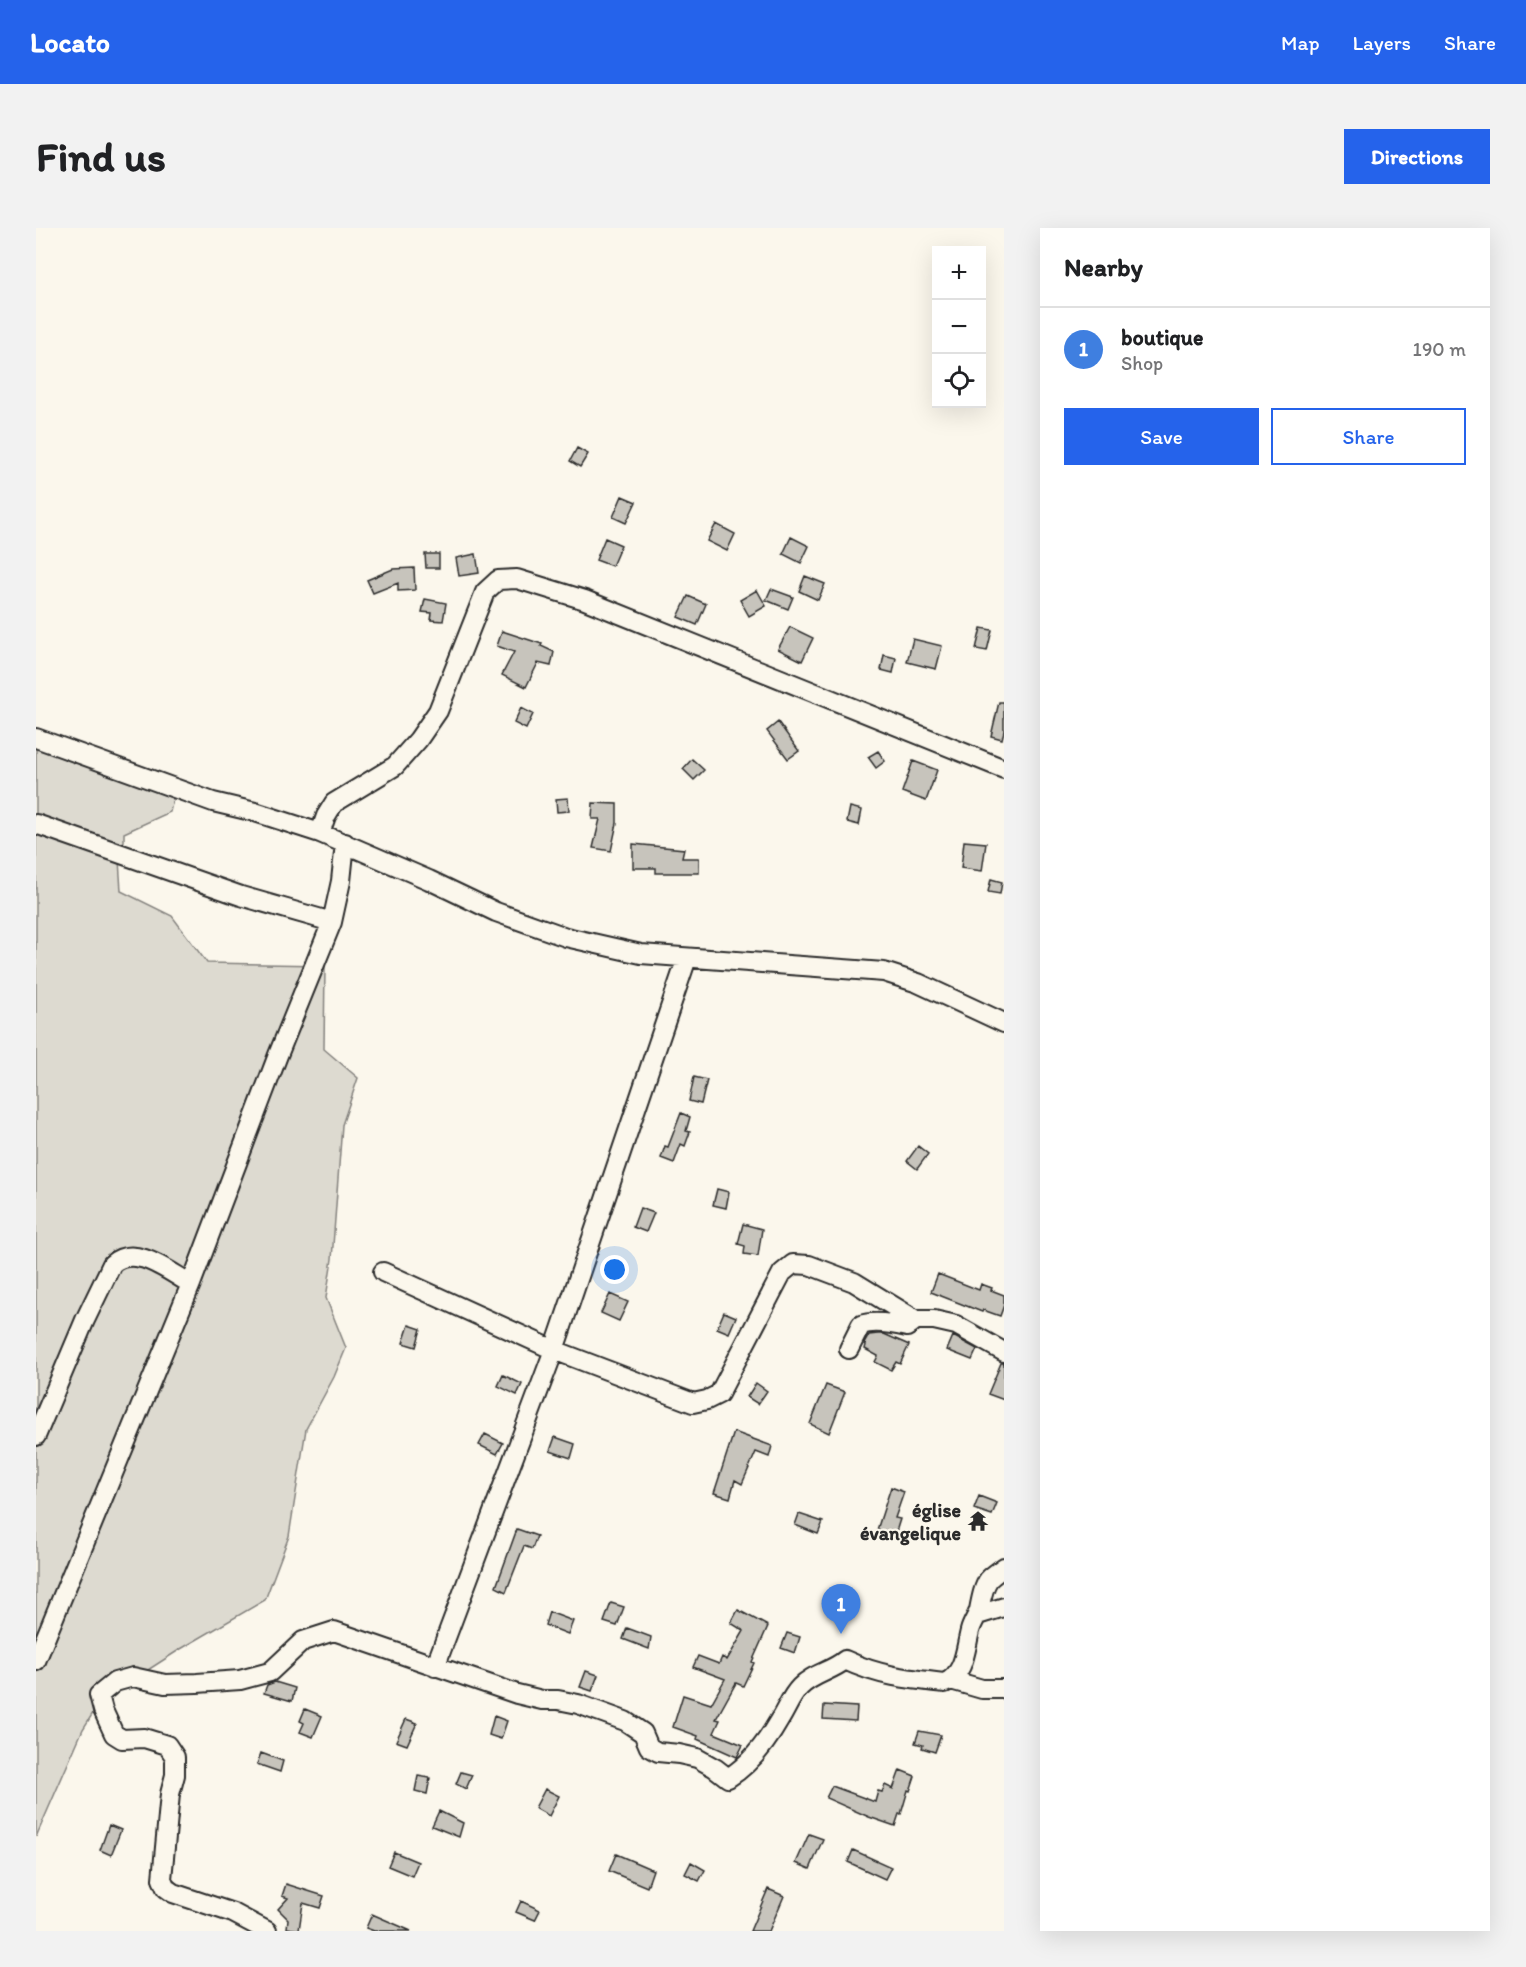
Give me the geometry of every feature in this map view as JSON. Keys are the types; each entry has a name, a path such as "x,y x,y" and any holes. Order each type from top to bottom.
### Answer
{"street":[{"path":"320,833 334,803 395,766 418,740 438,711 485,592 498,580 517,579 585,600 1004,769"},
{"path":"36,738 213,802 255,812 320,833 496,912 566,937 641,954 884,972 918,983 1004,1023"},
{"path":"36,824 242,896 332,922"},
{"path":"36,1660 191,1284 278,1055 332,922 341,881 345,843"},
{"path":"435,1666 554,1350 687,958"},
{"path":"36,1436 85,1320 112,1264 118,1258 128,1255 140,1256 191,1284"},
{"path":"383,1272 554,1350 693,1403 719,1394 782,1273 793,1264 809,1264 854,1282 916,1320 934,1320 956,1325 1004,1352"},
{"path":"849,1349 861,1325 880,1323 907,1327 916,1320"},
{"path":"267,1931 233,1912 173,1893 166,1888 162,1879 162,1866 170,1794 175,1775 175,1756 167,1745 144,1738 122,1738 114,1734 99,1695 115,1682 133,1677 165,1684 240,1680 270,1672 303,1641 334,1631 518,1694 542,1700 578,1704 625,1721 643,1733 649,1747 658,1752 698,1758 728,1778 751,1761 802,1684 838,1666 845,1660 864,1669 892,1677 945,1683 951,1680 959,1672 967,1650 970,1630 978,1615 984,1591 996,1583 1004,1567"},
{"path":"978,1615 1004,1607"},
{"path":"951,1680 982,1689 1004,1689"}],"shaded area":[{"path":"36,738 175,791 170,812 124,833 119,860 121,891 172,916 207,963 325,965 324,1049 358,1078 342,1125 332,1259 326,1298 346,1348 334,1377 306,1429 289,1536 265,1600 179,1650 101,1700 83,1729 36,1837"}],"building":[{"path":"577,448 588,454 580,467 570,461"},
{"path":"622,496 636,502 626,523 613,517"},
{"path":"716,524 735,534 727,551 707,541"},
{"path":"791,537 809,546 801,563 783,554"},
{"path":"605,538 621,545 612,566 596,560"},
{"path":"425,554 439,554 439,568 426,568"},
{"path":"476,554 479,573 459,576 456,558"},
{"path":"414,568 415,590 398,591 398,583 373,593 367,580 393,569"},
{"path":"805,576 825,584 818,600 799,591"},
{"path":"771,589 793,597 788,609 766,600"},
{"path":"757,590 766,606 749,616 740,600"},
{"path":"688,596 706,604 697,625 678,617"},
{"path":"425,599 446,603 443,621 431,620 432,613 422,612"},
{"path":"790,627 813,638 802,661 778,649"},
{"path":"981,628 992,630 987,651 976,649"},
{"path":"502,631 542,644 541,646 554,652 551,666 538,663 526,687 502,675 514,652 497,646"},
{"path":"913,639 942,646 936,669 907,662"},
{"path":"884,655 896,658 893,673 881,670"},
{"path":"999,702 1004,702 1002,739 991,736"},
{"path":"521,708 533,714 526,729 514,723"},
{"path":"778,722 799,751 788,759 767,731"},
{"path":"878,751 885,761 876,768 868,757"},
{"path":"692,759 704,770 694,780 683,769"},
{"path":"913,761 937,770 926,801 902,792"},
{"path":"568,798 569,811 557,812 556,799"},
{"path":"593,803 617,804 617,823 611,851 593,848 600,819 592,819"},
{"path":"850,807 862,810 859,825 847,822"},
{"path":"964,841 986,843 982,871 961,868"},
{"path":"633,844 684,849 682,858 699,858 699,873 656,873 656,868 633,868"},
{"path":"991,879 1002,882 1000,894 988,892"},
{"path":"694,1077 707,1080 701,1104 689,1101"},
{"path":"681,1113 690,1117 686,1131 690,1132 685,1146 681,1144 674,1163 661,1158 665,1146 668,1147"},
{"path":"918,1146 928,1154 917,1169 907,1161"},
{"path":"717,1189 729,1192 726,1208 713,1205"},
{"path":"640,1208 654,1213 646,1232 633,1227"},
{"path":"743,1224 762,1229 758,1256 744,1254 745,1246 738,1244"},
{"path":"938,1274 979,1290 981,1284 1004,1295 1004,1305 1000,1316 983,1310 982,1312 931,1292"},
{"path":"610,1294 628,1302 619,1321 601,1313"},
{"path":"724,1312 736,1317 729,1333 717,1328"},
{"path":"409,1325 421,1329 416,1347 403,1343"},
{"path":"884,1334 909,1345 900,1364 896,1362 891,1370 875,1362 878,1356 865,1349 864,1344 869,1335"},
{"path":"953,1336 977,1349 972,1360 947,1350"},
{"path":"1001,1363 1004,1363 1004,1400 988,1394"},
{"path":"503,1375 522,1384 517,1395 498,1386"},
{"path":"756,1383 767,1391 758,1404 747,1397"},
{"path":"826,1385 845,1392 829,1433 810,1424"},
{"path":"734,1432 772,1446 769,1457 756,1452 742,1484 735,1480 730,1498 714,1493"},
{"path":"485,1434 503,1443 497,1454 479,1445"},
{"path":"555,1437 575,1444 571,1458 550,1451"},
{"path":"891,1487 904,1492 895,1518 900,1519 895,1535 877,1530"},
{"path":"979,1496 997,1503 992,1515 974,1509"},
{"path":"799,1514 823,1522 818,1534 795,1525"},
{"path":"517,1529 537,1536 532,1549 524,1546 506,1592 496,1587"},
{"path":"611,1603 624,1607 617,1626 604,1622"},
{"path":"738,1610 768,1626 743,1686 736,1683 716,1719 720,1720 714,1733 743,1745 737,1757 697,1739 698,1736 673,1727 683,1695 711,1704 725,1679 693,1667 698,1656 719,1664 722,1657 727,1660 744,1631 731,1623"},
{"path":"549,1612 573,1621 568,1634 545,1625"},
{"path":"627,1628 651,1637 649,1649 623,1639"},
{"path":"787,1633 800,1637 795,1653 781,1648"},
{"path":"586,1671 598,1675 592,1691 580,1687"},
{"path":"275,1682 295,1688 292,1701 264,1693 267,1685"},
{"path":"824,1705 857,1707 856,1721 823,1719"},
{"path":"305,1709 322,1716 313,1737 300,1732 304,1723 300,1721"},
{"path":"494,1716 507,1721 501,1739 489,1735"},
{"path":"406,1719 417,1723 407,1745 396,1741"},
{"path":"919,1731 941,1735 935,1752 915,1743"},
{"path":"261,1753 283,1761 280,1772 257,1764"},
{"path":"900,1770 915,1776 895,1826 826,1798 832,1786 875,1802 878,1791 882,1792 885,1785 893,1789"},
{"path":"461,1772 472,1775 466,1789 456,1784"},
{"path":"418,1776 430,1778 427,1794 415,1791"},
{"path":"545,1789 559,1796 549,1816 535,1808"},
{"path":"439,1811 463,1823 459,1837 432,1826"},
{"path":"109,1825 121,1830 111,1855 100,1850"},
{"path":"809,1834 823,1839 810,1869 796,1863"},
{"path":"853,1850 891,1867 885,1879 848,1862"},
{"path":"394,1852 418,1862 412,1876 388,1866"},
{"path":"616,1854 653,1870 647,1887 609,1871"},
{"path":"691,1862 705,1870 699,1881 685,1874"},
{"path":"286,1884 324,1896 320,1908 303,1903 299,1930 287,1928 288,1919 278,1909 288,1898 282,1896"},
{"path":"768,1889 784,1896 769,1931 750,1931"},
{"path":"521,1901 540,1910 535,1920 516,1912"},
{"path":"372,1914 411,1931 374,1931 366,1928"}],"place":[{"name":"église évangelique","path":"978,1521"},
{"name":"boutique","path":"841,1634"}]}
